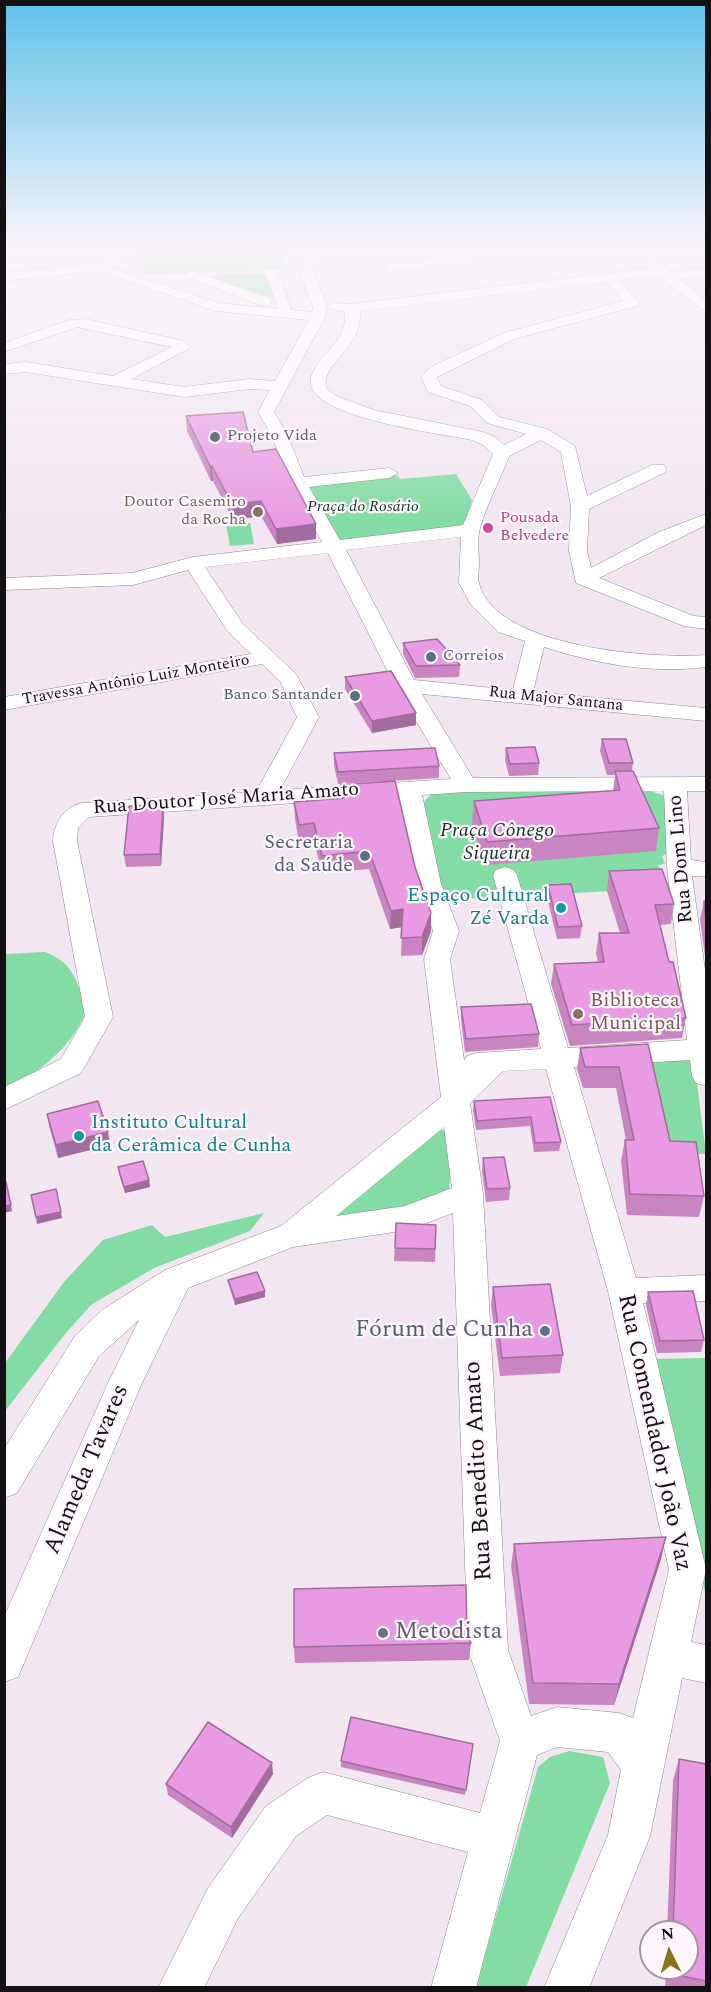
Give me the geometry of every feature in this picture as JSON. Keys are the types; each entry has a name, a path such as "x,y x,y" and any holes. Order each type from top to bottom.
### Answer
{"street":[{"path":"4,348 38,336"},
{"path":"113,382 182,348 179,344 145,336"},
{"path":"304,336 266,412 280,436 298,483 334,546 406,686 466,784"},
{"path":"349,336 326,364 318,380 318,390 324,395 384,417 477,436 489,441 502,453"},
{"path":"509,336 438,369 429,376 434,389 476,403 493,420 541,433 569,450 580,506 578,550 583,579"},
{"path":"4,369 26,367 184,392 249,384 279,386"},
{"path":"541,433 502,453 470,530 469,583 481,605 505,628 536,640 574,650 639,662 681,664 706,662"},
{"path":"580,506 658,469"},
{"path":"298,483 389,473"},
{"path":"583,579 666,536 706,519"},
{"path":"4,584 133,579 193,563 470,530"},
{"path":"193,563 235,628 289,678 308,717 265,796"},
{"path":"583,579 691,622 706,622"},
{"path":"522,695 536,640"},
{"name":"Travessa Antônio Luiz Monteiro","path":"4,704 268,657"},
{"name":"Rua Major Santana","path":"406,686 522,695 706,715"},
{"name":"Rua Dom Lino","path":"675,783 679,867 705,1049 706,1076"},
{"name":"Rua Doutor José Maria Amato","path":"4,1100 71,1066 99,1017 67,852 66,826 82,810 466,784 706,784"},
{"name":"Rua Benedito Amato","path":"409,788 429,884 446,931 437,959 449,1066 468,1194 488,1650 520,1742"},
{"path":"679,867 706,869"},
{"name":"Rua Comendador João Vaz","path":"505,875 555,1057 624,1291 688,1570 642,1766 629,1836 566,1988"},
{"path":"449,1066 555,1057 705,1049"},
{"path":"290,1235 455,1102 495,1062"},
{"path":"4,1482 87,1346 114,1320 176,1280 290,1235 408,1218 468,1194"},
{"name":"Alameda Tavares","path":"4,1663 125,1383 176,1280"},
{"path":"624,1291 706,1288"},
{"path":"669,1656 706,1664"},
{"path":"453,1988 520,1742 557,1727 618,1733 642,1766"},
{"path":"180,1988 223,1903 281,1821 323,1793 495,1838"}],"green space":[{"name":"Praça do Rosário","path":"456,474 472,500 467,521 457,528 343,540 337,539 307,486 397,475 400,479"},
{"path":"250,523 254,544 230,546 226,525"},
{"name":"Praça Cônego Siqueira","path":"643,789 663,795 666,800 667,854 662,856 665,864 658,865 667,888 444,900 424,802 432,793 444,790"},
{"path":"45,952 63,962 74,976 86,1012 72,1037 53,1058 30,1075 5,1089 5,954"},
{"path":"694,1059 706,1154 668,1153 650,1060"},
{"path":"440,1130 447,1130 453,1136 449,1190 443,1196 363,1218 337,1219 334,1215"},
{"path":"264,1213 250,1231 154,1268 91,1305 65,1334 5,1411 5,1363 64,1282 103,1240 152,1225 165,1237"},
{"path":"706,1358 706,1596 654,1359"},
{"path":"569,1751 603,1757 610,1783 526,1987 476,1987 538,1767 550,1757"}],"building":[{"path":"243,412 253,452 276,449 316,524 276,529 261,501 232,504 210,466 186,416"},
{"path":"437,639 460,665 416,666 403,643"},
{"path":"391,671 416,713 372,721 345,677"},
{"path":"602,739 626,739 633,763 609,763"},
{"path":"535,747 539,763 510,764 506,748"},
{"path":"435,748 439,766 338,772 334,753"},
{"path":"615,771 633,771 659,828 487,842 474,801 620,790"},
{"path":"395,781 415,867 431,913 422,937 401,938 403,909 391,911 369,851 322,856 314,823 299,825 294,802 344,798 341,785"},
{"path":"163,805 160,854 124,855 129,806"},
{"path":"662,869 674,904 655,905 669,962 673,962 686,1018 572,1025 554,964 604,962 599,933 629,933 609,871"},
{"path":"571,884 582,926 558,927 548,885"},
{"path":"531,1004 539,1034 466,1039 461,1007"},
{"path":"648,1044 670,1141 696,1142 704,1196 630,1194 625,1140 634,1140 619,1067 585,1067 580,1048"},
{"path":"550,1097 561,1142 535,1143 531,1117 477,1121 474,1101"},
{"path":"98,1101 108,1132 56,1145 47,1114"},
{"path":"504,1157 510,1188 487,1189 483,1158"},
{"name":"Instituto Cultural da Cerâmica de Cunha","path":"143,1161 149,1180 124,1187 118,1167"},
{"path":"4,1182 6,1182 11,1205 4,1206"},
{"name":"Instituto Cultural da Cerâmica de Cunha","path":"56,1189 61,1212 36,1217 31,1195"},
{"path":"396,1223 436,1225 435,1249 395,1248"},
{"path":"257,1272 265,1291 235,1299 228,1280"},
{"path":"550,1284 563,1355 502,1358 493,1287"},
{"path":"693,1291 704,1340 660,1341 648,1292"},
{"path":"666,1537 619,1684 533,1683 514,1544"},
{"name":"Metodista","path":"466,1585 467,1633 471,1643 294,1647 294,1589"},
{"path":"351,1717 473,1744 466,1790 341,1761"},
{"path":"208,1722 272,1763 231,1827 166,1784"},
{"path":"679,1759 706,1764 706,1981 699,1980 699,1920 673,1920"}],"place":[{"name":"Projeto Vida","path":"215,437"},
{"name":"Doutor Casemiro da Rocha","path":"258,512"},
{"name":"Pousada Belvedere","path":"488,528"},
{"name":"Correios","path":"431,657"},
{"name":"Banco Santander","path":"355,696"},
{"name":"Secretaria da Saúde","path":"365,856"},
{"name":"Espaço Cultural Zé Varda","path":"561,908"},
{"name":"Biblioteca Municipal","path":"578,1014"},
{"name":"Instituto Cultural da Cerâmica de Cunha","path":"79,1136"},
{"name":"Fórum de Cunha","path":"545,1331"},
{"name":"Metodista","path":"383,1633"}]}
